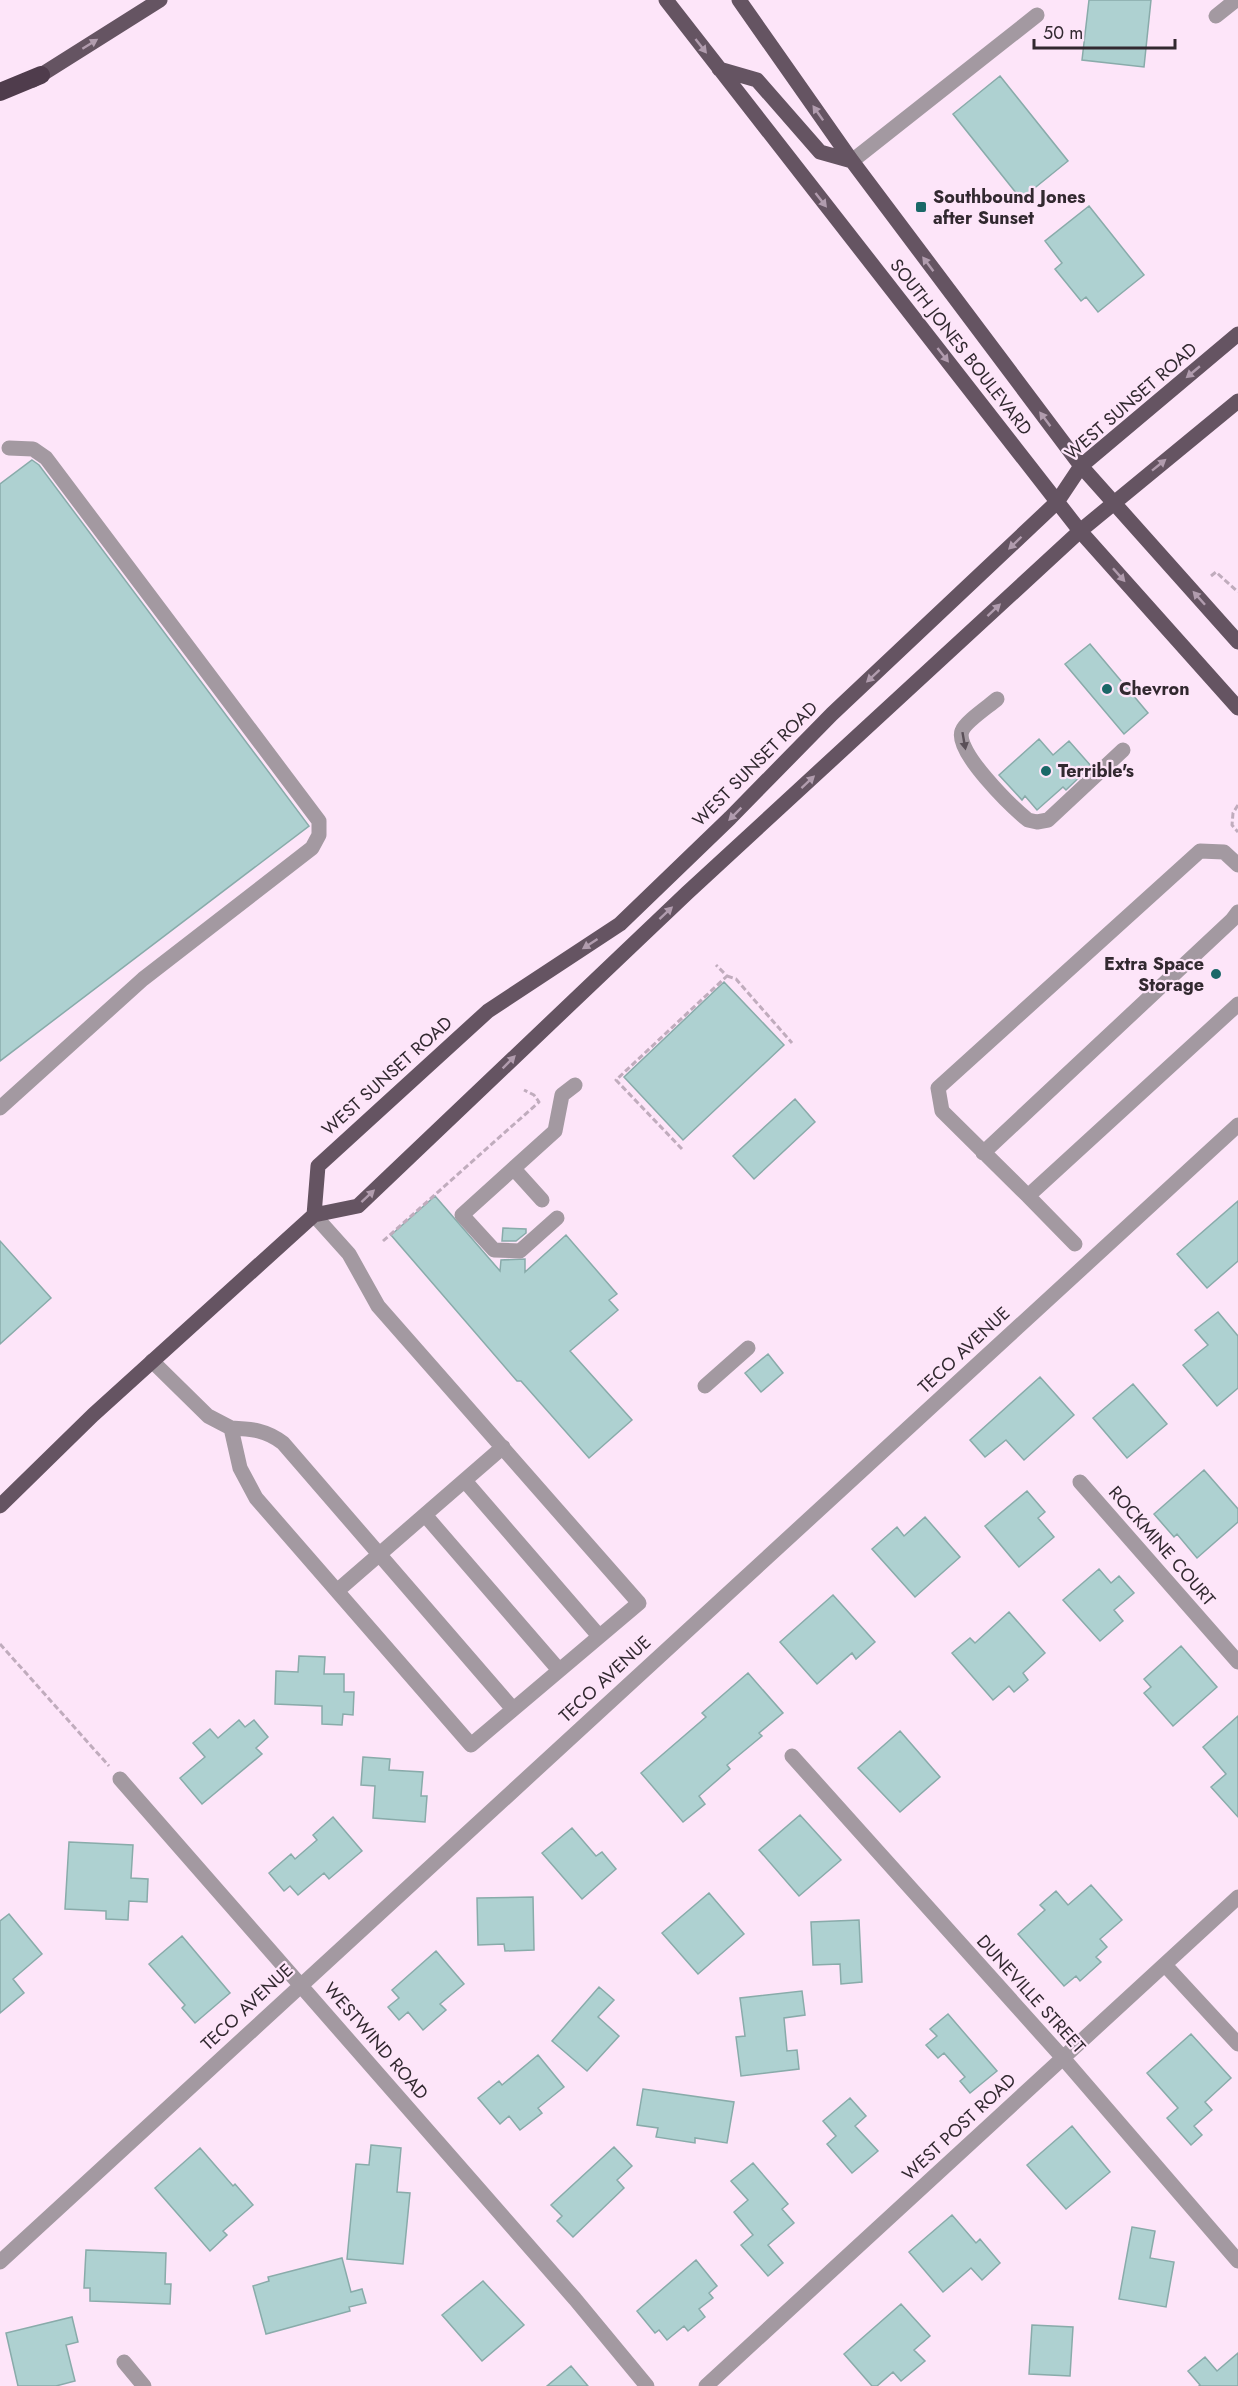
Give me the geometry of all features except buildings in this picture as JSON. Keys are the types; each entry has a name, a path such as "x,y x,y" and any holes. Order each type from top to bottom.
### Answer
{"highway":[{"path":"0,92 41,75"}],"main road":[{"path":"0,101 160,0"},
{"name":"SOUTH JONES BOULEVARD","path":"666,0 1080,531 1238,708"},
{"name":"SOUTH JONES BOULEVARD","path":"739,0 852,161 1081,466 1238,642"},
{"path":"718,69 758,80 820,152 852,161"},
{"name":"WEST SUNSET ROAD","path":"314,1215 318,1166 488,1011 620,924 730,818 832,714 1057,502 1081,466 1238,334"},
{"path":"0,1506 152,1361 314,1215 358,1206 687,893 1080,531 1238,401"}],"street":[{"path":"1216,16 1236,0"},
{"path":"852,161 1037,15"},
{"path":"0,1108 143,979 312,848 319,836 319,822 46,458 33,449 9,448"},
{"path":"997,699 962,729 961,738 965,750 976,766 1028,820 1037,822 1048,820 1124,750"},
{"path":"1075,1244 942,1111 938,1088 1200,851 1224,852 1238,865"},
{"path":"983,1153 1238,912"},
{"path":"1028,1196 1238,1004"},
{"path":"557,1218 520,1251 494,1250 462,1215 555,1131 562,1095 575,1084"},
{"name":"TECO AVENUE","path":"0,2262 1238,1125"},
{"path":"514,1169 542,1200"},
{"path":"231,1428 240,1468 256,1498 471,1745 639,1603 378,1306 349,1254 314,1215"},
{"path":"705,1386 748,1348"},
{"path":"152,1361 208,1416 231,1428 258,1429 271,1434 283,1443 513,1709"},
{"path":"337,1591 503,1447"},
{"path":"465,1481 599,1636"},
{"name":"ROCKMINE COURT","path":"1080,1482 1238,1662"},
{"path":"425,1515 559,1670"},
{"name":"DUNEVILLE STREET","path":"792,1756 1063,2058 1238,2261"},
{"name":"WESTWIND ROAD","path":"120,1779 575,2299 647,2386"},
{"name":"WEST POST ROAD","path":"706,2386 1238,1897"},
{"path":"1165,1965 1238,2044"},
{"path":"124,2362 144,2386"}],"path":[{"path":"1211,576 1216,572 1238,592"},
{"path":"1238,805 1233,813 1232,825 1238,832"},
{"path":"716,965 727,976 736,979 792,1043"},
{"path":"682,1149 616,1080 727,976"},
{"path":"383,1241 540,1102 534,1095 524,1090"},
{"path":"0,1644 120,1779"}],"place":[{"name":"Southbound Jones after Sunset","path":"921,207"},
{"name":"Chevron","path":"1107,689"},
{"name":"Terrible's","path":"1046,771"},
{"name":"Extra Space Storage","path":"1216,974"}]}
